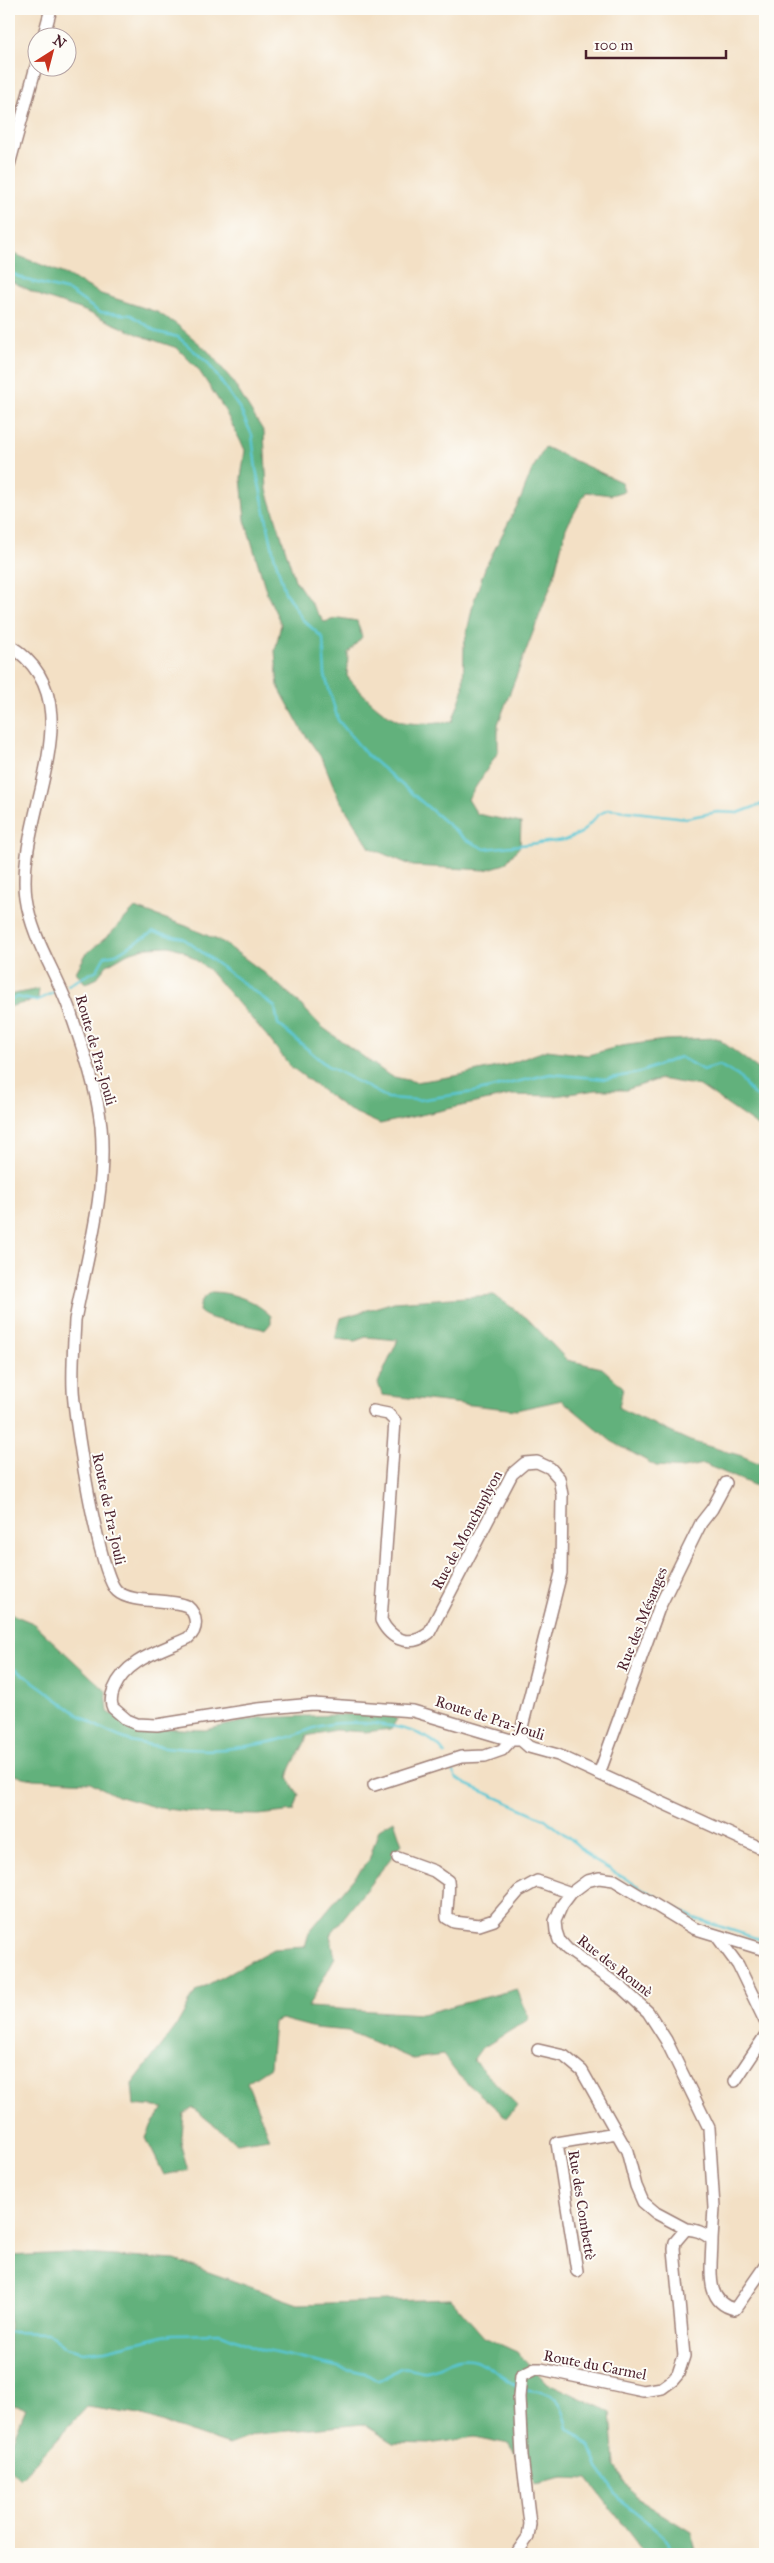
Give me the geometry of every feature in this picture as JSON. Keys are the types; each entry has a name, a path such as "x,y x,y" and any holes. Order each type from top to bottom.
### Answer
{"street":[{"path":"46,28 51,9"},
{"path":"9,165 33,78"},
{"name":"Route de Pra-Jouli","path":"9,644 26,657 39,672 50,699 51,737 26,855 26,898 36,936 62,987 80,1041 93,1086 101,1126 101,1186 75,1320 73,1390 82,1455 105,1566 111,1584 119,1593 128,1597 187,1606 193,1611 196,1619 194,1631 188,1638 136,1662 123,1673 111,1698 112,1708 137,1724 157,1725 258,1709 313,1704 413,1711 516,1740 529,1747 558,1755 765,1850"},
{"name":"Rue de Monchuplyon","path":"373,1410 388,1414 395,1421 381,1620 387,1632 397,1639 409,1642 420,1640 429,1634 512,1474 525,1463 537,1462 550,1468 559,1478 562,1495 561,1574 521,1731 516,1740"},
{"name":"Rue des Mésanges","path":"599,1774 659,1608 700,1523 712,1509 726,1483"},
{"path":"374,1785 461,1757 485,1756 502,1750 516,1740"},
{"path":"398,1858 434,1871 448,1881 450,1890 446,1908 447,1918 454,1922 479,1925 494,1920 519,1891 537,1881 571,1893"},
{"name":"Rue des Rounè","path":"712,2240 714,2208 708,2128 666,2040 648,2012 622,1988 567,1950 559,1940 555,1921 562,1905 571,1893 587,1881 599,1878 614,1880 693,1928 765,1950"},
{"path":"716,1935 738,1965 765,2021"},
{"path":"735,2081 765,2036"},
{"path":"538,2050 564,2056 582,2071 627,2151 636,2186 643,2202 656,2213 686,2229 704,2233 712,2240 712,2285 714,2296 720,2304 736,2309 746,2291 765,2266"},
{"name":"Rue des Combettè","path":"577,2272 557,2142 616,2133"},
{"name":"Route du Carmel","path":"516,2554 528,2537 530,2524 522,2456 519,2381 527,2372 535,2368 643,2391 662,2388 673,2380 678,2374 684,2356 674,2249 675,2242 686,2229"}],"green space":[{"path":"9,252 67,275 101,294 157,312 176,324 208,351 231,379 264,432 267,490 295,580 324,622 339,618 357,621 362,637 348,653 347,676 370,700 397,720 416,724 452,722 463,691 464,646 473,604 485,568 545,447 621,482 624,491 611,495 586,492 566,528 553,580 498,724 498,752 468,799 477,814 521,823 520,846 505,864 485,870 413,866 370,848 338,797 323,760 302,730 278,686 275,651 281,624 267,594 245,520 241,478 245,450 223,407 198,369 177,348 142,336 80,309 43,297 9,280"},
{"path":"135,908 186,926 224,943 294,998 322,1027 390,1076 416,1082 506,1065 547,1050 588,1055 621,1046 665,1040 717,1038 765,1074 765,1131 700,1086 660,1079 626,1090 596,1090 555,1096 511,1095 380,1124 347,1109 290,1066 266,1035 208,969 182,950 169,946 148,947 128,953 107,965 96,979 85,983 76,972 86,954 109,935"},
{"path":"39,989 38,999 9,1007 9,995"},
{"path":"211,1292 243,1298 251,1302 271,1316 271,1323 265,1330 204,1315 199,1311 200,1305"},
{"path":"494,1295 527,1318 567,1360 602,1368 623,1387 619,1408 690,1441 742,1456 765,1466 765,1490 704,1464 683,1468 656,1466 611,1441 562,1400 516,1410 382,1395 378,1383 398,1340 366,1337 355,1341 335,1339 341,1318 394,1302"},
{"path":"9,1613 33,1623 106,1691 108,1712 135,1727 205,1730 258,1718 361,1714 380,1709 397,1719 391,1729 365,1732 335,1730 307,1736 288,1778 299,1795 294,1811 259,1815 208,1814 158,1808 117,1796 90,1782 33,1779 9,1774"},
{"path":"394,1820 402,1844 330,1935 335,1957 308,2007 422,2014 517,1989 529,2019 481,2049 473,2060 517,2105 507,2118 458,2075 443,2055 413,2059 348,2031 315,2028 281,2019 274,2022 270,2067 247,2082 269,2138 236,2143 193,2108 184,2114 181,2146 188,2170 164,2175 146,2138 152,2124 164,2108 134,2105 132,2084 175,2028 196,1991 273,1949 305,1947 309,1932 369,1860 379,1829"},
{"path":"68,2253 175,2260 298,2304 451,2299 484,2337 517,2352 546,2382 611,2412 615,2466 636,2498 691,2532 697,2554 646,2554 588,2479 563,2478 535,2484 509,2444 474,2437 429,2444 394,2443 363,2424 258,2434 229,2445 140,2415 87,2407 20,2479 9,2469 9,2449 26,2408 9,2404 9,2256"}],"waterway":[{"path":"9,272 26,280 69,291 99,312 131,315 157,332 178,337 208,363 240,409 252,435 256,469 274,555 285,592 302,619 323,638 325,675 338,720 366,754 465,839 485,849 565,840 581,833 598,815 609,809 686,818 717,812 738,813 765,803"},
{"path":"68,985 97,970 105,956 116,954 153,932 183,938 275,1007 278,1024 326,1065 388,1098 418,1100 474,1092 550,1074 606,1079 638,1073 680,1057 703,1070 719,1065 738,1076 753,1094 765,1102"},
{"path":"9,1000 17,997 36,1001 59,990"},
{"path":"9,1666 98,1727 131,1741 155,1746 182,1749 222,1749 291,1737 325,1725 355,1723 391,1726 408,1730 436,1744 445,1754"},
{"path":"451,1769 456,1778 466,1784 545,1819 572,1840 593,1860 694,1918 765,1941"},
{"path":"9,2332 48,2333 67,2348 83,2352 105,2350 172,2334 220,2333 262,2350 365,2373 378,2381 404,2367 427,2371 455,2360 468,2359 487,2365 518,2386"},
{"path":"523,2388 546,2393 556,2400 563,2410 568,2428 590,2446 598,2468 624,2504 661,2533 675,2554"}]}
